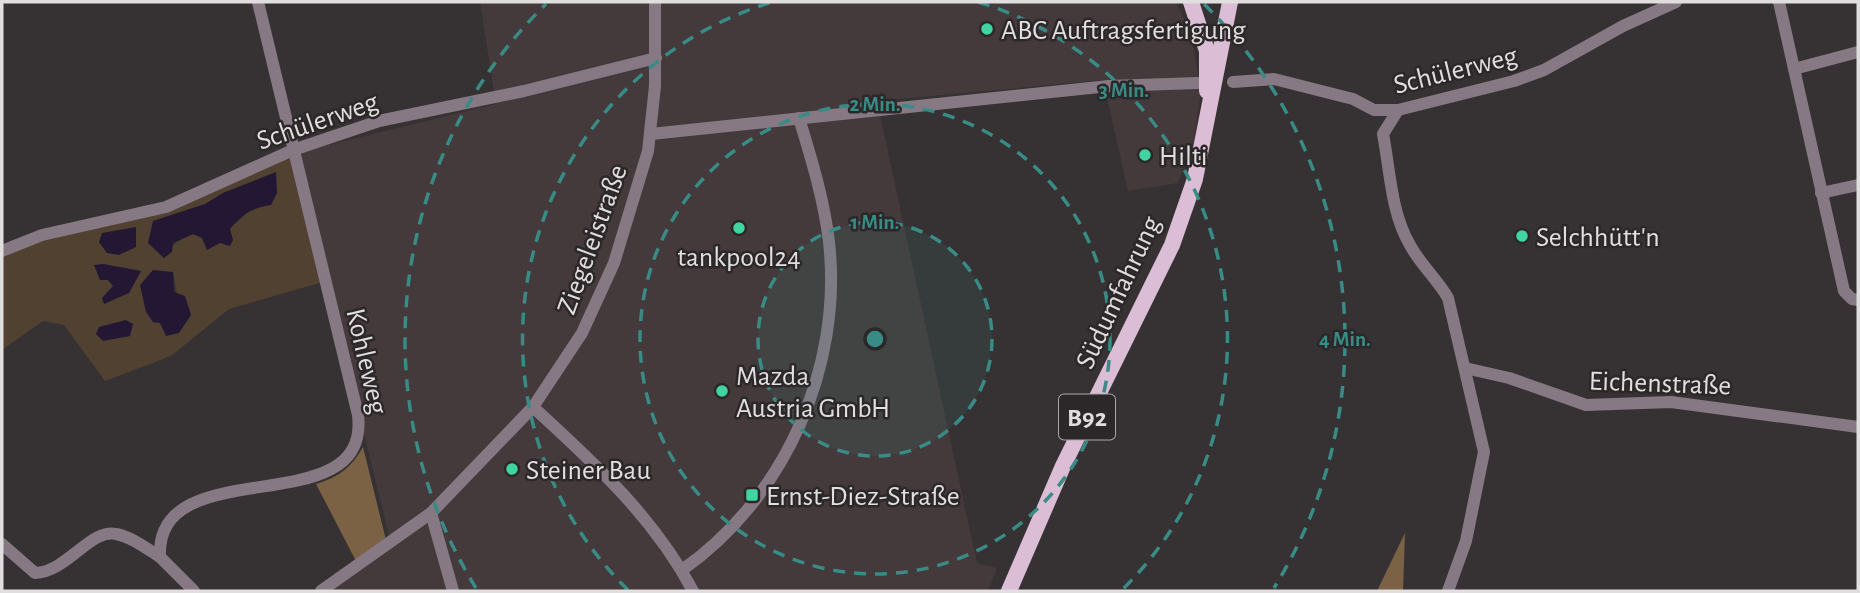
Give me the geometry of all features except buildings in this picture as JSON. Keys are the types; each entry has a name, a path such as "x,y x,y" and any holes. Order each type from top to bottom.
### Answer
{"main road":[{"name":"B92","path":"1191,2 1207,51 1208,77 1202,148"},
{"name":"Südumfahrung","path":"1009,591 1063,466 1172,245 1195,179 1230,2"},
{"name":"B92","path":"1223,45 1241,2"}],"street":[{"name":"Kohleweg","path":"160,557 162,532 182,511 217,495 289,483 323,473 345,459 359,437 358,415 258,2"},
{"name":"Ziegeleistraße","path":"321,591 431,513 533,407 570,353 597,305 628,224 652,134 656,58 655,2"},
{"name":"Schülerweg","path":"1233,82 1274,79 1353,99 1374,110 1398,110 1514,81 1544,70 1623,26 1676,2"},
{"path":"1779,2 1844,291 1855,299"},
{"path":"1794,69 1858,52"},
{"name":"Schülerweg","path":"2,251 42,235 166,207 293,150 379,121 511,94 656,58"},
{"path":"652,134 1109,86 1198,83"},
{"path":"1374,110 1383,134 1400,225 1417,257 1436,277 1448,298 1484,452 1466,541 1448,591"},
{"path":"1383,134 1398,110"},
{"path":"682,570 723,538 761,492 791,445 814,389 827,325 831,264 822,200 799,118"},
{"path":"1821,193 1858,185"},
{"name":"Eichenstraße","path":"1465,368 1509,378 1586,405 1671,402 1804,417 1858,427"},
{"path":"533,407 617,485 682,570 694,591"},
{"path":"431,513 453,591"},
{"path":"2,544 35,573 54,570 98,535 120,534 160,557 194,591"}],"shaded area":[{"path":"480,2 1176,2 1191,35 1201,90 1194,140 1178,183 1128,191 1103,80 877,101 977,563 997,568 988,591 329,591 392,548 295,153 496,104"},
{"path":"293,150 323,282 229,309 171,356 105,381 64,325 43,321 2,350 2,251 127,217","holes":["275,173 252,207 230,227 218,234 188,236 173,246 164,258 155,249 153,221 206,204 223,193","103,264 140,271 129,293 103,298 113,286","173,272 182,325 179,333 160,323"]},
{"path":"276,172 277,193 271,205 248,212 239,219 230,229 233,240 230,246 220,243 207,250 202,238 193,234 173,243 172,252 164,258 148,243 153,221 205,204 223,193"},
{"path":"136,227 136,247 119,255 107,253 99,242 102,233"},
{"path":"103,264 141,271 129,293 104,304 102,298 113,286 108,280 100,280 94,265"},
{"path":"153,270 173,272 174,292 185,296 191,315 179,333 166,336 160,323 153,322 146,312 140,285"},
{"path":"126,320 133,324 130,336 103,341 96,334 99,327"},
{"path":"363,447 386,540 356,561 316,484 344,471"},
{"path":"1405,533 1403,591 1377,591"}],"place":[{"name":"ABC Auftragsfertigung","path":"987,29"},
{"name":"Hilti","path":"1145,155"},
{"name":"tankpool24","path":"739,228"},
{"name":"Selchhütt'n","path":"1522,236"},
{"name":"Mazda Austria GmbH","path":"722,391"},
{"name":"Steiner Bau","path":"512,469"},
{"name":"Ernst-Diez-Straße","path":"752,495"}]}
